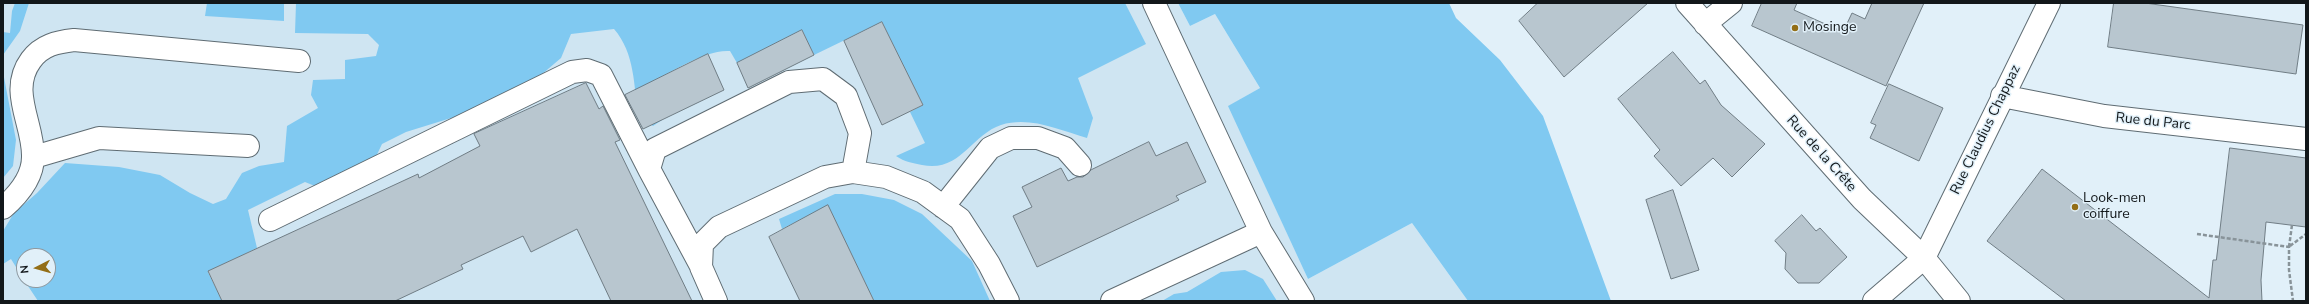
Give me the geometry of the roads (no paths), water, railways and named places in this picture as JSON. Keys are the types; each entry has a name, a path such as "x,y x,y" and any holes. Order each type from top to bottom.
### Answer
{"street":[{"path":"1154,3 1261,232 1303,301"},
{"name":"Rue de la Crête","path":"1687,3 1862,199 1924,258 1960,301"},
{"path":"1705,24 1731,3"},
{"name":"Rue Claudius Chappaz","path":"1924,258 2002,96 2049,3"},
{"path":"6,206 30,177 34,157 21,84 24,69 35,54 54,42 74,40 299,61"},
{"path":"270,220 572,72 587,70 601,75 701,267 716,301"},
{"path":"649,169 655,149 789,82 823,79 846,96 860,133 853,172"},
{"name":"Rue du Parc","path":"2002,96 2104,116 2306,138"},
{"path":"34,157 99,138 248,146"},
{"path":"943,207 990,148 1011,138 1038,138 1065,148 1080,165"},
{"path":"701,267 702,244 719,226 825,176 853,172 886,177 923,192 960,219 989,264 1008,301"},
{"path":"1112,301 1261,232"},
{"path":"1874,301 1924,258"}],"place":[{"name":"Mosinge","path":"1795,28"},
{"name":"Look-men coiffure","path":"2075,207"}]}
